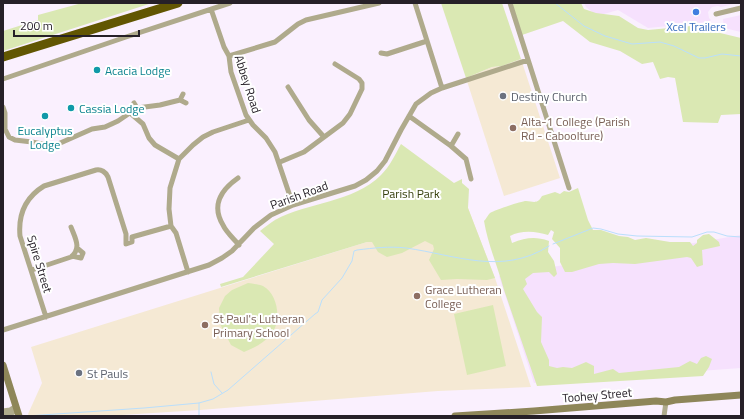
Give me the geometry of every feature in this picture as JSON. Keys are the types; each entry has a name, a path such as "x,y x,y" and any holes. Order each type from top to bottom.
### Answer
{"highway":[{"path":"3,57 167,3"},
{"path":"50,42 64,39 178,3"}],"street":[{"path":"3,79 230,3"},
{"path":"229,56 275,42 298,24 306,20 379,3"},
{"path":"414,3 442,88"},
{"path":"510,3 569,188"},
{"path":"716,14 741,8"},
{"name":"Abbey Road","path":"211,9 224,48 229,56 231,72 246,115 271,145 280,162 293,205"},
{"path":"381,52 387,54 427,41"},
{"name":"Parish Road","path":"3,330 188,272 217,261 239,245 262,221 271,215 293,205 355,186 366,180 377,171 385,161 416,104 431,93 528,60"},
{"path":"280,162 302,153 343,123 350,114 362,89 362,83 359,79 335,64"},
{"path":"288,87 309,120 324,137"},
{"path":"180,100 183,94"},
{"path":"3,107 5,113 5,129 9,137 15,140 47,146 58,144 92,129 105,127 118,121 136,105 160,105 180,100 186,103"},
{"path":"129,112 143,124 149,138 155,145 179,159"},
{"path":"409,116 451,146 466,159 471,180"},
{"path":"188,272 176,234 171,226 169,202 170,188 179,159 193,145 204,137 213,132 249,120"},
{"path":"451,146 458,134"},
{"name":"Spire Street","path":"46,317 20,236 22,210 28,200 44,186 96,170 103,171 108,177 126,234"},
{"path":"238,178 225,189 219,197 218,207 219,216 223,225 239,245"},
{"path":"132,237 132,242 126,244 126,234 132,237 171,226"},
{"path":"32,270 72,256 76,253 77,248 71,227"},
{"path":"3,365 17,410"},
{"name":"Toohey Street","path":"455,416 534,412 741,395"},
{"path":"664,416 666,402"},
{"path":"3,411 17,410"},
{"path":"3,415 10,414 17,410"}],"shaded area":[{"path":"584,3 738,3 721,7 712,7 708,12 711,20 709,22 648,28 618,10 597,16 586,7"},
{"path":"741,15 741,32 724,28 723,19"},
{"name":"Alta-1 College (Parish Rd - Caboolture)","path":"521,59 560,178 504,196 466,78 492,67 502,66"},
{"path":"468,208 495,278 531,387 438,391 106,416 29,416 28,414 42,383 31,347 367,242 372,242"},
{"path":"741,235 741,368 534,383 499,276"}],"green space":[{"path":"82,3 152,3 3,51 3,31 38,20 38,15"},
{"path":"441,3 502,3 521,59 502,66 492,67 466,78"},
{"path":"512,3 581,3 584,9 596,13 619,16 638,28 648,30 691,26 741,38 741,114 721,115 718,123 683,122 675,78 668,77 660,79 653,62 642,64 620,51 590,42 563,21 522,35"},
{"name":"Parish Park","path":"401,144 454,183 462,179 462,183 469,189 468,208 495,278 487,280 441,280 429,260 434,249 433,245 425,241 402,253 387,257 378,252 372,242 367,242 221,287 220,284 243,277 274,244 260,231 275,220 288,214 344,197 370,184 387,168"},
{"path":"578,188 588,220 593,230 601,230 635,240 646,238 670,242 690,242 693,246 703,235 709,234 719,242 720,246 702,250 703,265 697,267 691,258 687,257 635,264 599,264 572,272 565,272 560,262 560,248 552,239 554,232 551,230 548,235 529,232 510,236 512,243 530,238 539,238 549,241 548,252 554,261 557,274 554,277 549,272 533,273 525,279 527,284 523,289 537,312 542,317 541,342 549,360 549,366 557,368 572,368 586,362 594,366 594,374 613,369 619,373 679,367 690,361 697,364 701,358 706,356 712,359 703,376 537,386 504,290 484,221 490,213 507,206 523,201 537,202 542,196 555,192 560,194 564,191 569,192"},
{"path":"248,283 261,285 268,290 273,296 275,302 277,317 274,330 270,336 258,346 244,352 231,345 220,324 219,308 225,296 232,290"},
{"path":"493,305 506,366 467,375 454,314"}],"waterway":[{"path":"555,3 584,26 605,36 632,44 660,42 674,46 699,58 722,54 741,56"},
{"path":"553,244 593,228 618,234 637,236 692,237 707,232 714,232 727,236 741,237"},
{"path":"27,416 199,403 213,399 228,390 318,312 322,300 342,278 352,261 354,251 357,250 400,247 479,261 496,262 514,260 531,255 549,246"},
{"path":"211,372 214,384 222,393"},
{"path":"199,403 199,416"}],"place":[{"name":"Xcel Trailers","path":"696,12"},
{"name":"Acacia Lodge","path":"97,70"},
{"name":"Destiny Church","path":"503,96"},
{"name":"Cassia Lodge","path":"71,108"},
{"name":"Eucalyptus Lodge","path":"45,116"},
{"name":"Alta-1 College (Parish Rd - Caboolture)","path":"513,128"},
{"name":"Grace Lutheran College","path":"417,296"},
{"name":"St Paul's Lutheran Primary School","path":"205,325"},
{"name":"St Pauls","path":"79,373"}]}
